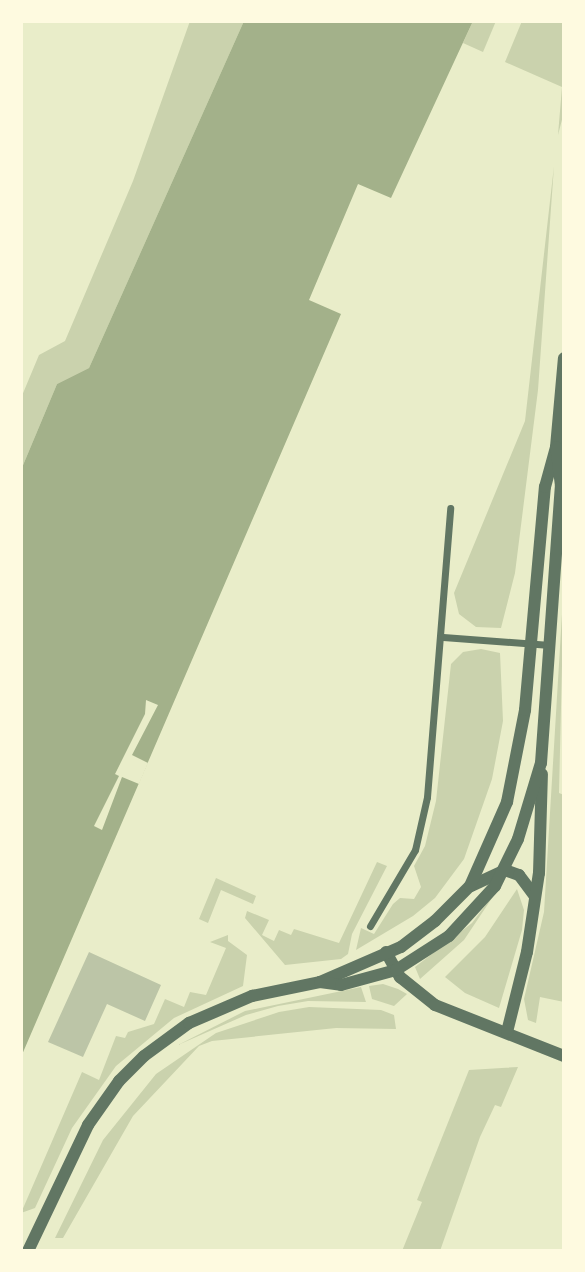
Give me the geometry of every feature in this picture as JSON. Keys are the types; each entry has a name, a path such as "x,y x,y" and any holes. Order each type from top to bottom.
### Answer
{"street":[{"path":"470,886 510,789 525,710 545,487 556,447 564,358"},
{"path":"507,1032 527,952 544,803 541,763 561,486 556,447"},
{"path":"370,926 415,850 427,797 443,637 450,508"},
{"path":"443,637 550,645"},
{"path":"320,982 341,985 396,970 466,921 505,870 541,763"},
{"path":"28,1251 88,1125 119,1081 144,1056 220,1007 320,982 386,952 426,929 470,886 505,870 519,875 535,895"},
{"path":"386,952 396,970 435,1005 564,1056"}],"shaded area":[{"path":"190,21 244,21 89,368 57,384 21,470 21,398 39,355 65,341 133,181"},
{"path":"244,21 473,21 391,198 358,184 309,300 341,314 21,1057 21,470 57,384 89,368"},
{"path":"473,21 496,21 483,52 463,43"},
{"path":"522,21 564,21 564,112 558,135 562,87 505,62"},
{"path":"554,166 538,390 515,573 501,628 476,627 459,614 454,593 525,421"},
{"path":"564,581 559,793 564,795 564,1002 540,997 536,1023 528,1020 524,999 544,912"},
{"path":"481,649 500,653 503,721 492,779 464,859 435,898 413,916 356,950 361,928 374,934 393,904 400,898 414,899 421,887 414,866 425,846 436,801 451,664 463,652"},
{"path":"377,862 387,866 352,934 348,954 341,959 285,965 245,918 247,911 269,920 262,935 274,941 279,930 291,935 294,929 339,943"},
{"path":"216,878 256,896 253,904 221,890 208,923 199,919"},
{"path":"500,886 464,940 420,979 415,967 472,923"},
{"path":"517,889 524,910 522,930 499,1008 465,993 445,977 485,937"},
{"path":"228,935 228,941 247,955 243,986 174,1018 116,1066 72,1128 35,1208 21,1213 82,1072 99,1080 116,1036 125,1038 128,1032 154,1024 165,999 184,1007 190,992 206,995 226,948 210,942"},
{"path":"383,984 407,994 394,1006 372,999 369,986"},
{"path":"361,987 366,1002 308,1001 278,1006 246,1015 178,1045 245,1011"},
{"path":"309,1007 381,1010 394,1015 396,1029 336,1028 212,1041 199,1046 133,1116 63,1238 55,1238 103,1140 156,1074 216,1033 279,1012"},
{"path":"518,1067 501,1107 495,1105 480,1137 440,1251 402,1251 422,1202 417,1200 469,1070"}],"pier":[{"path":"146,700 158,705 132,755 148,763 139,784 122,777 102,830 94,826 119,776 115,774 145,714"}],"building":[{"path":"89,952 161,985 145,1021 107,1004 83,1057 48,1042"}]}
